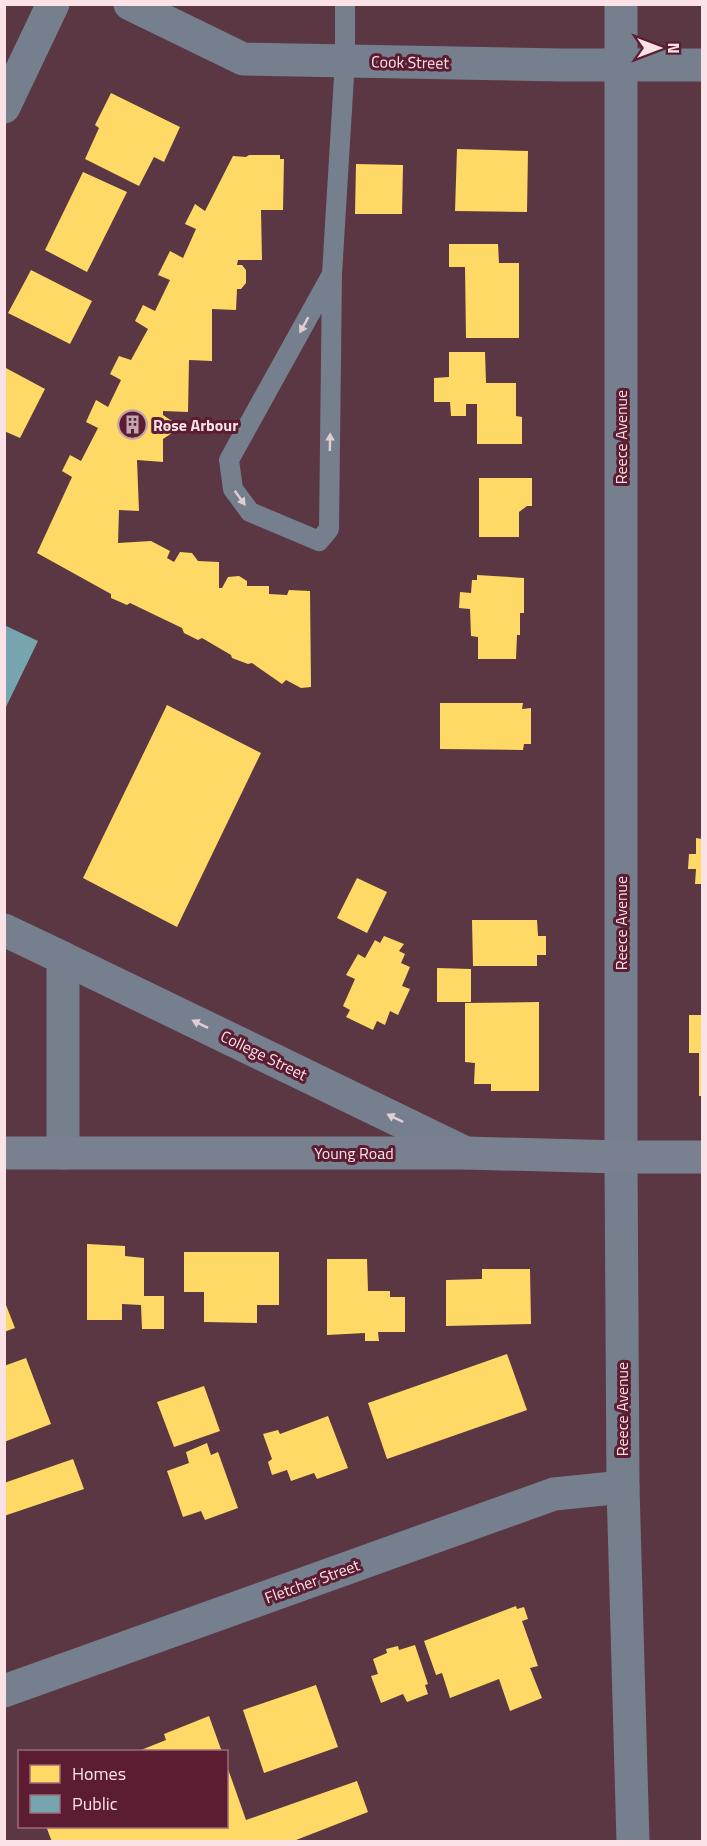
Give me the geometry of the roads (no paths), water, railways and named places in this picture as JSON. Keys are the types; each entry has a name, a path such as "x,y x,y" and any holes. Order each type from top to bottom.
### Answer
{"street":[{"path":"4,107 53,4"},
{"name":"Cook Street","path":"130,4 243,59 561,65 702,65"},
{"name":"Reece Avenue","path":"621,4 623,1488 633,1842"},
{"name":"College Street","path":"4,930 466,1153"},
{"path":"63,958 63,1153"},
{"name":"Young Road","path":"4,1153 466,1153 621,1157 702,1156"},
{"name":"Fletcher Street","path":"4,1691 554,1494 623,1488"}],"lane":[{"path":"332,274 229,460 233,489 250,512 319,541 329,529 332,274 345,60 345,4"}],"place":[{"name":"Rose Arbour","path":"132,425"}]}
